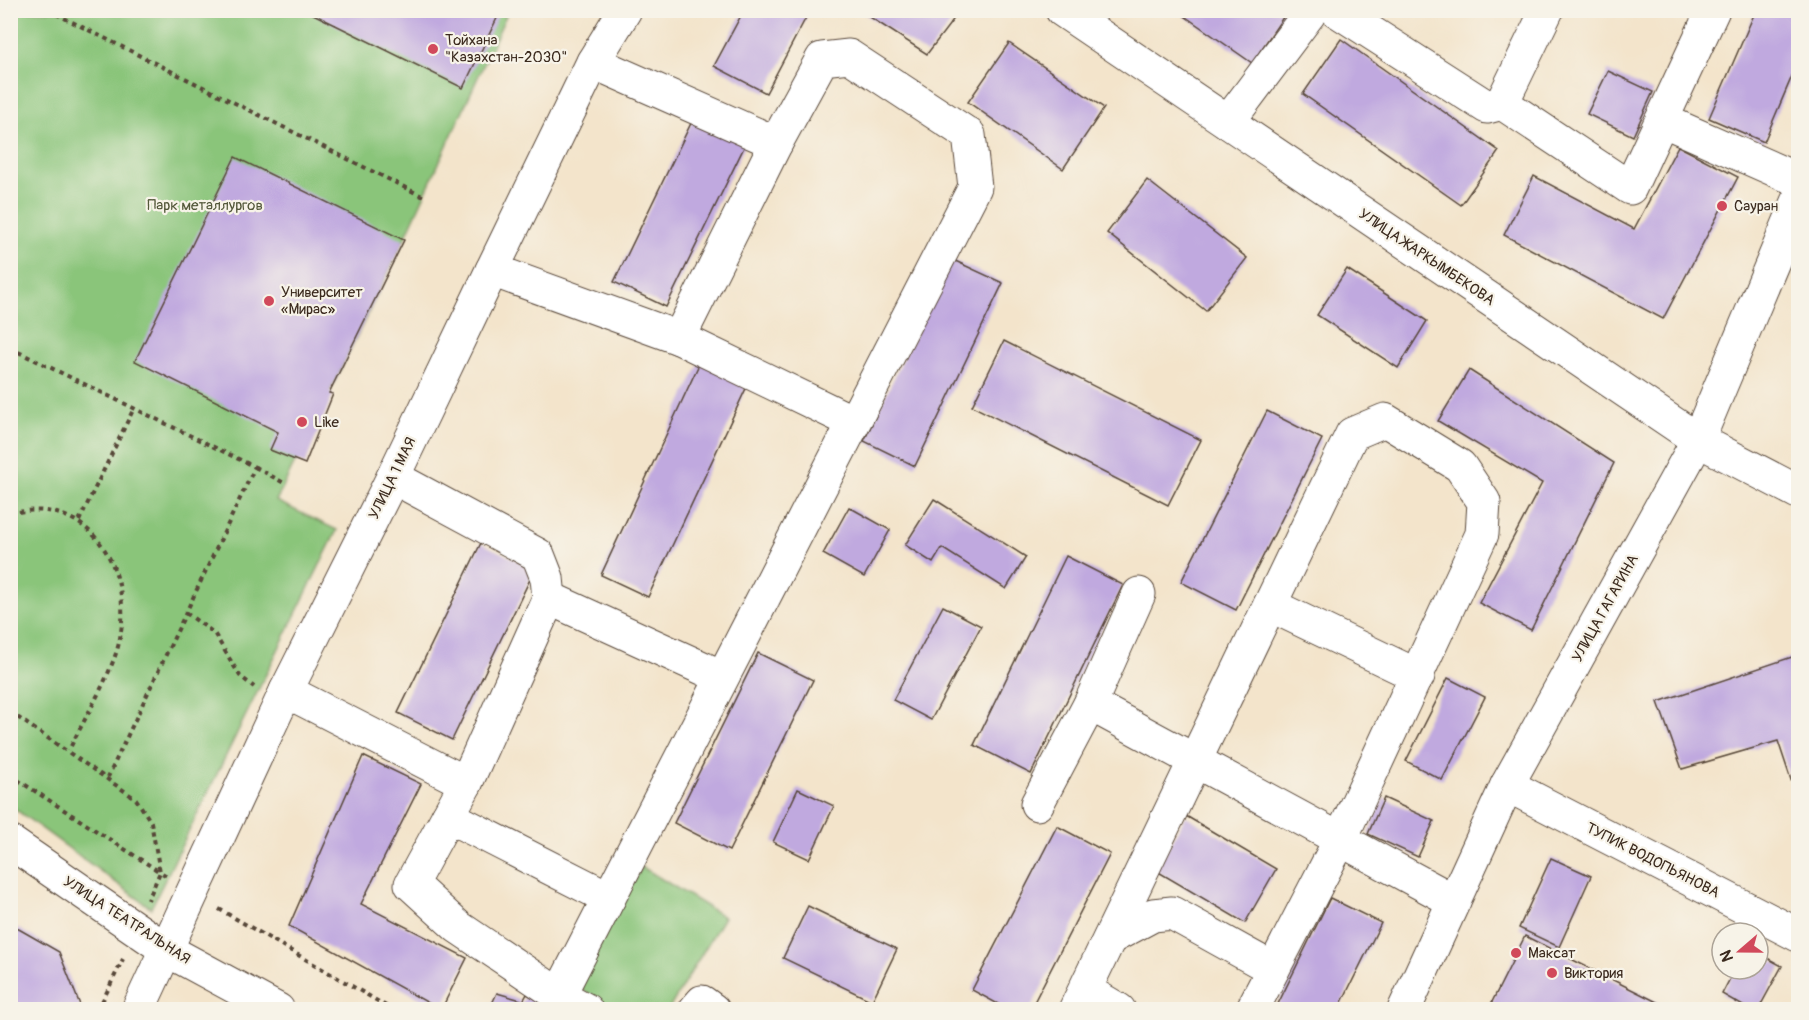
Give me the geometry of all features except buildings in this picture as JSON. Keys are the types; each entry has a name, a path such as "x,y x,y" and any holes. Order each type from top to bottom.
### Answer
{"street":[{"name":"УЛИЦА 1 МАЯ","path":"138,1010 193,895 273,691 393,477 593,62 625,10"},
{"name":"УЛИЦА ЖАРКЫМБЕКОВА","path":"1062,10 1698,440 1798,492"},
{"path":"1228,122 1312,10"},
{"path":"1336,10 1487,106 1502,103 1630,188 1713,10"},
{"path":"1502,103 1547,10"},
{"path":"393,477 538,555 547,578 549,598 466,783 411,884 458,927 572,1002 609,898 975,187 969,135 849,56 822,59 776,143 679,338"},
{"path":"593,62 776,143"},
{"path":"1662,120 1798,180"},
{"name":"УЛИЦА ГАГАРИНА","path":"1404,1010 1507,785 1698,440 1798,202"},
{"path":"492,270 679,338 853,422"},
{"path":"1119,1010 1080,1000 1352,434 1385,420 1460,466 1484,502 1482,534 1341,838 1252,1010"},
{"path":"1036,804 1089,704 1139,594"},
{"path":"549,598 722,677"},
{"path":"1270,605 1418,676"},
{"path":"273,691 466,783"},
{"path":"1089,704 1454,901"},
{"name":"ТУПИК ВОДОПЬЯНОВА","path":"1507,785 1798,935"},
{"path":"448,816 609,898"},
{"name":"УЛИЦА ТЕАТРАЛЬНАЯ","path":"10,842 167,950 278,1010"},
{"path":"1110,938 1153,915 1172,913 1273,969"},
{"name":"УЛИЦА 1 МАЯ","path":"165,1010 167,950"},
{"path":"695,1010 702,1002 713,1010"}],"path":[{"path":"48,10 424,196"},
{"path":"10,348 286,484"},
{"path":"79,521 134,408"},
{"path":"108,777 255,467"},
{"path":"10,514 51,511 79,521 99,539 117,573 124,603 120,640 107,673 69,750"},
{"path":"186,614 214,633 240,676 273,691"},
{"path":"10,712 69,750 136,799 151,822 160,872 193,895 393,1010"}],"green space":[{"name":"Парк металлургов","path":"11,11 508,11 404,240 276,501 337,530 151,908 11,806"},
{"path":"642,867 724,917 669,1009 614,1009 572,984"}],"place":[{"name":"Тойхана \"Казахстан-2030\"","path":"433,49"},
{"name":"Сауран","path":"1722,206"},
{"name":"Университет «Мирас»","path":"269,301"},
{"name":"Like","path":"302,422"},
{"name":"Максат","path":"1516,953"},
{"name":"Виктория","path":"1552,973"}]}
